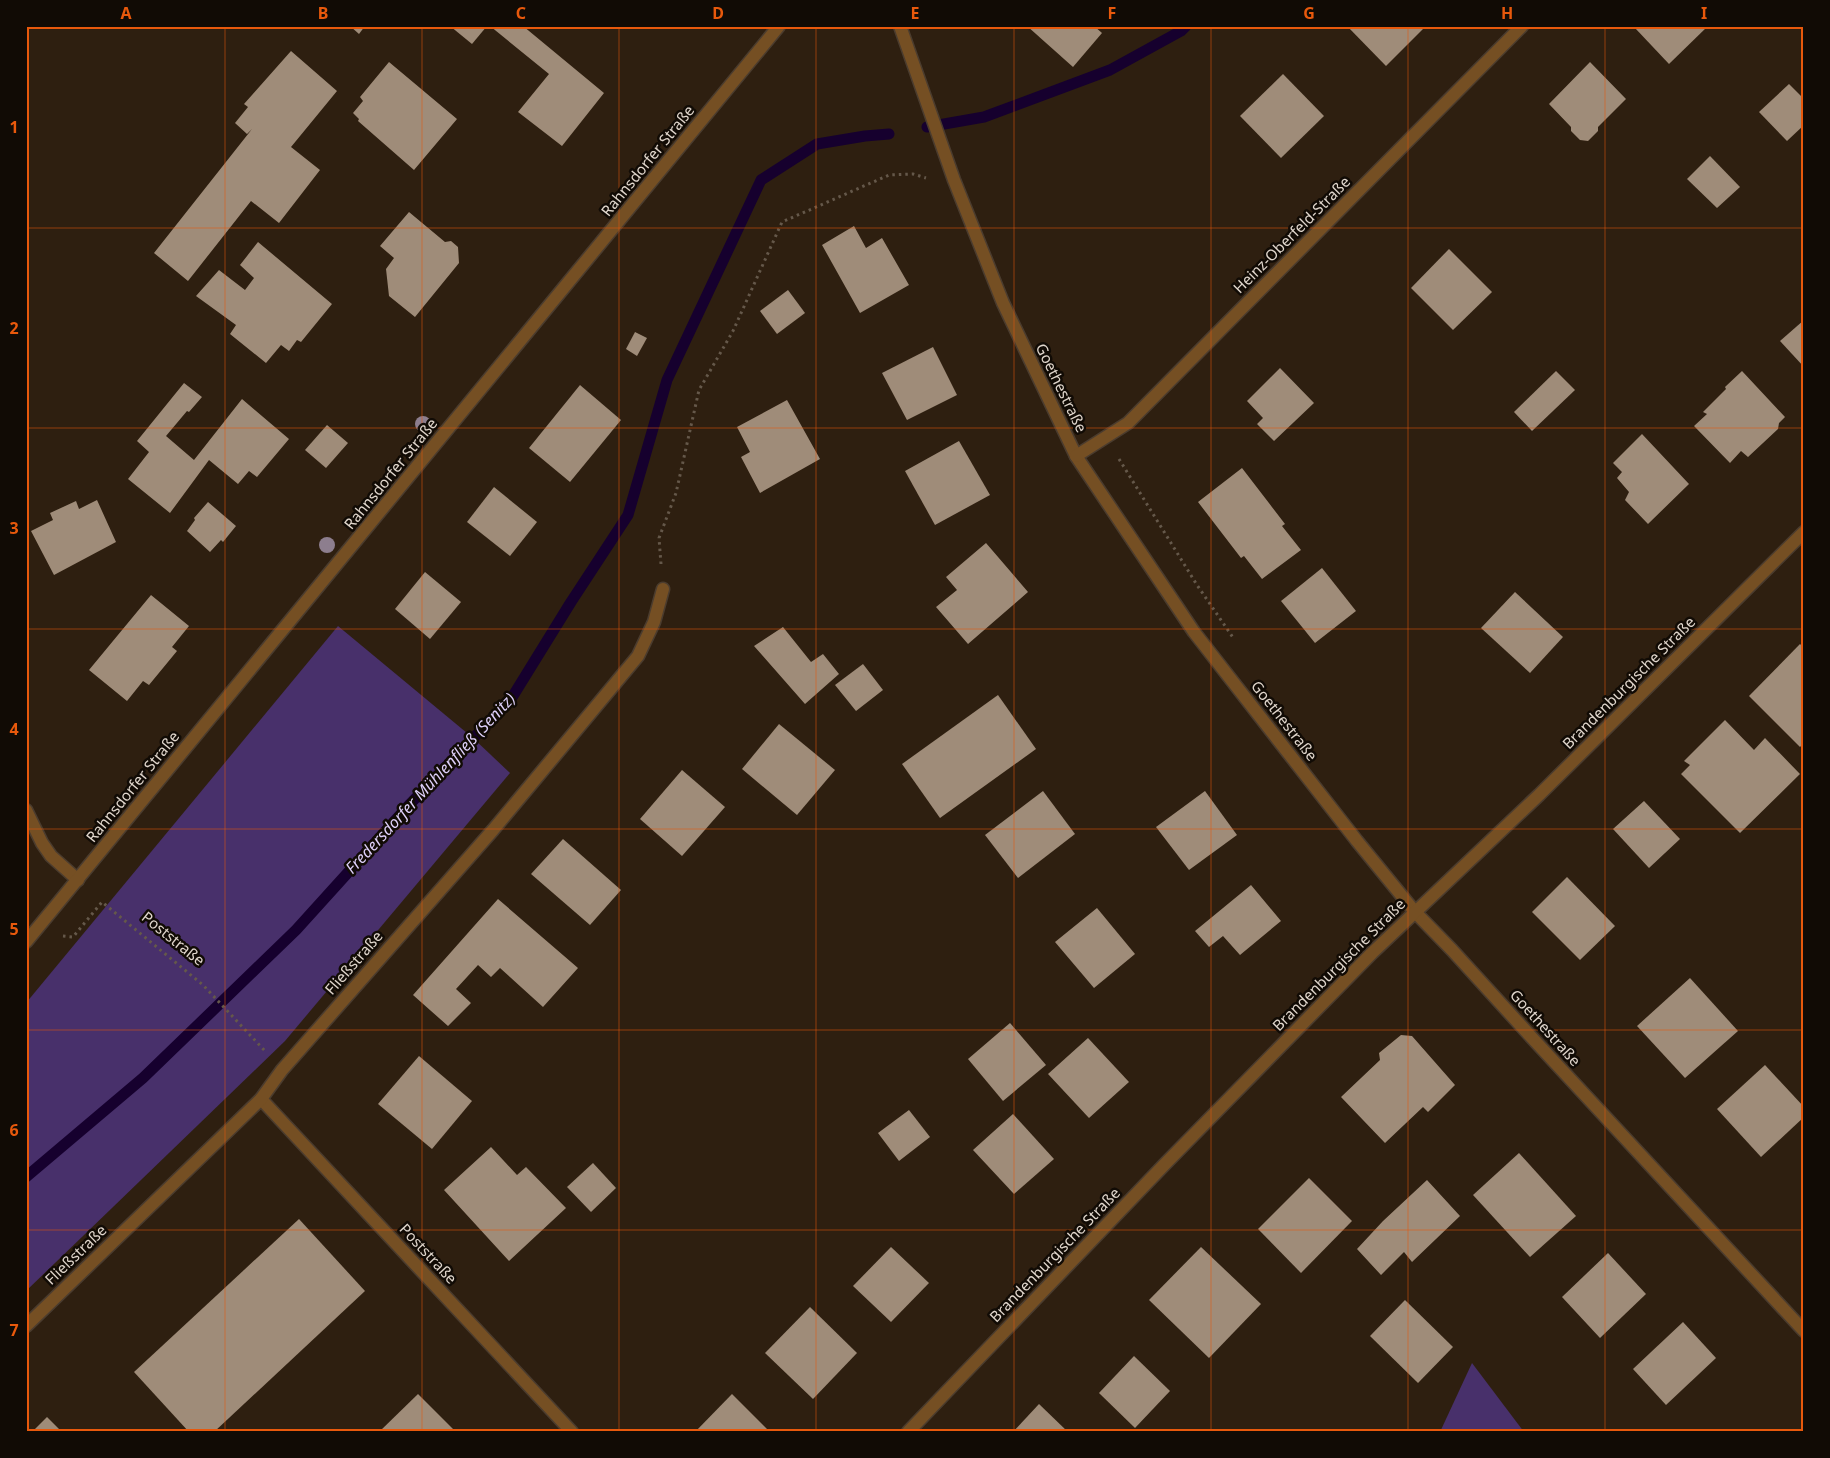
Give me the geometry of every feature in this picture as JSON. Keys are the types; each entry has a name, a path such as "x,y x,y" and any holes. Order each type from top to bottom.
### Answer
{"street":[{"name":"Rahnsdorfer Straße","path":"26,942 779,26"},
{"name":"Goethestraße","path":"900,26 954,180 1003,303 1076,456 1194,632 1357,841 1415,912 1804,1331"},
{"name":"Heinz-Oberfeld-Straße","path":"1076,456 1128,423 1522,26"},
{"name":"Brandenburgische Straße","path":"908,1432 1164,1165 1372,953 1539,795 1804,532"},
{"name":"Fließstraße","path":"26,1326 261,1099 282,1070 493,830 638,656 654,622 663,590"},
{"path":"26,810 42,843 51,856 78,880"},
{"name":"Poststraße","path":"261,1099 572,1432"}],"path":[{"path":"663,590 659,538 676,493 699,390 733,331 782,222 889,175 913,174 922,177 954,180"},
{"path":"1106,437 1197,585 1236,640"},
{"name":"Poststraße","path":"102,902 203,985 282,1070"}],"shaded area":[{"path":"338,626 473,738 510,773 285,1041 26,1291 26,1003"},
{"path":"1472,1363 1524,1432 1440,1432"}],"building":[{"path":"350,26 365,26 359,34"},
{"path":"450,26 487,26 472,44"},
{"path":"490,26 523,26 604,93 562,146 518,112 549,74"},
{"path":"1027,26 1094,26 1102,33 1073,67"},
{"path":"1347,26 1426,26 1386,66"},
{"path":"1638,26 1708,26 1669,64 1635,28"},
{"path":"291,51 337,91 291,147 320,170 279,223 251,201 188,281 154,253 252,129 247,134 235,123 248,107 244,104"},
{"path":"389,62 457,119 414,170 358,121 359,119 353,113 363,101 360,97"},
{"path":"1590,62 1626,99 1598,127 1598,131 1588,141 1580,140 1571,131 1571,127 1549,104"},
{"path":"1283,74 1324,116 1281,158 1240,116"},
{"path":"1789,84 1804,99 1804,125 1787,141 1759,112"},
{"path":"1710,156 1740,187 1717,208 1687,179"},
{"path":"409,212 445,242 451,241 458,247 459,263 415,317 389,296 386,269 394,258 380,246"},
{"path":"854,226 866,248 882,238 909,285 860,313 822,245"},
{"path":"258,242 332,304 301,342 297,340 289,351 281,345 266,363 230,334 236,325 196,296 219,270 245,290 254,278 240,265"},
{"path":"1449,249 1492,292 1453,330 1411,288"},
{"path":"788,290 805,313 777,334 760,311"},
{"path":"1804,320 1804,367 1780,341"},
{"path":"635,332 647,338 637,356 626,349"},
{"path":"933,347 957,395 907,420 882,373"},
{"path":"1280,368 1314,403 1274,441 1257,424 1263,418 1247,401"},
{"path":"1556,371 1575,390 1532,431 1514,412"},
{"path":"1742,371 1785,417 1779,423 1778,429 1748,457 1741,451 1730,463 1694,426 1707,414 1703,412"},
{"path":"184,383 202,397 189,412 187,411 166,436 194,460 242,399 289,439 257,477 249,471 238,484 209,460 170,513 128,479 149,452 137,441"},
{"path":"580,385 621,420 570,482 529,448"},
{"path":"787,400 820,459 760,493 741,457 750,452 737,427"},
{"path":"327,425 348,443 326,468 305,450"},
{"path":"1642,434 1689,484 1648,524 1625,500 1629,492 1617,478 1622,472 1613,463"},
{"path":"959,441 990,495 935,525 905,471"},
{"path":"1242,468 1285,524 1282,526 1301,550 1262,579 1244,556 1241,558 1198,502"},
{"path":"494,487 537,522 510,556 467,522"},
{"path":"97,500 116,542 54,575 31,531 53,520 50,513 76,501 79,509"},
{"path":"208,502 236,526 223,542 221,540 210,552 187,531 195,520 194,518"},
{"path":"986,543 1028,592 968,644 936,607 957,590 946,577"},
{"path":"1322,568 1356,611 1315,643 1281,601"},
{"path":"425,572 461,602 430,639 395,609"},
{"path":"1515,592 1563,637 1530,673 1481,628"},
{"path":"151,595 189,626 172,647 177,651 149,685 143,681 127,701 89,670"},
{"path":"783,627 811,662 823,654 839,674 805,704 754,646"},
{"path":"1800,644 1804,648 1804,743 1800,747 1749,696"},
{"path":"863,664 883,690 856,711 835,685"},
{"path":"998,695 1036,749 940,818 902,764"},
{"path":"1725,720 1754,750 1765,738 1800,774 1740,833 1681,774 1690,765 1684,761"},
{"path":"779,724 835,770 797,815 742,769"},
{"path":"682,770 725,807 682,856 640,819"},
{"path":"1043,791 1075,834 1018,878 985,835"},
{"path":"1205,791 1237,835 1189,870 1156,827"},
{"path":"1644,801 1680,839 1649,868 1613,829"},
{"path":"563,839 621,890 590,925 531,874"},
{"path":"1567,877 1615,926 1580,960 1532,912"},
{"path":"1251,885 1281,921 1240,955 1223,936 1209,947 1195,931"},
{"path":"498,899 578,968 543,1007 500,968 491,977 478,965 456,989 471,1003 448,1026 413,995"},
{"path":"1097,908 1135,954 1094,988 1055,942"},
{"path":"1690,978 1738,1031 1685,1078 1637,1026"},
{"path":"1010,1023 1046,1065 1003,1101 968,1059"},
{"path":"1401,1035 1412,1036 1455,1085 1428,1112 1423,1107 1385,1143 1341,1097 1380,1060 1379,1053"},
{"path":"1088,1038 1129,1082 1089,1118 1048,1074"},
{"path":"419,1056 472,1101 432,1149 378,1104"},
{"path":"1765,1065 1804,1107 1804,1117 1761,1157 1717,1109"},
{"path":"909,1110 930,1137 899,1161 878,1133"},
{"path":"1013,1114 1054,1159 1014,1194 973,1150"},
{"path":"491,1147 517,1175 526,1167 566,1208 509,1261 444,1190"},
{"path":"1519,1153 1576,1216 1530,1257 1473,1195"},
{"path":"593,1163 616,1188 591,1212 567,1187"},
{"path":"1309,1178 1352,1221 1301,1273 1258,1229"},
{"path":"1427,1180 1460,1216 1412,1262 1404,1252 1381,1275 1357,1249 1383,1221"},
{"path":"299,1219 365,1291 214,1432 189,1432 134,1372"},
{"path":"891,1247 929,1283 891,1322 853,1286"},
{"path":"1201,1247 1261,1304 1209,1358 1149,1300"},
{"path":"1608,1253 1646,1294 1600,1338 1562,1297"},
{"path":"1405,1300 1453,1347 1418,1383 1370,1336"},
{"path":"810,1307 857,1353 813,1399 765,1353"},
{"path":"1683,1322 1716,1358 1666,1405 1633,1369"},
{"path":"1134,1356 1170,1391 1135,1428 1099,1393"},
{"path":"418,1394 456,1432 379,1432"},
{"path":"732,1394 770,1432 695,1432"},
{"path":"1039,1404 1068,1432 1013,1432"},
{"path":"47,1417 62,1432 32,1432"}],"waterway":[{"name":"Fredersdorfer Mühlenfließ (Senitz)","path":"927,127 984,117 1110,70 1181,31 1186,26"},
{"name":"Fredersdorfer Mühlenfließ (Senitz)","path":"26,1177 143,1078 296,930 410,804 511,699 628,515 667,380 761,180 817,144 889,134"}]}
